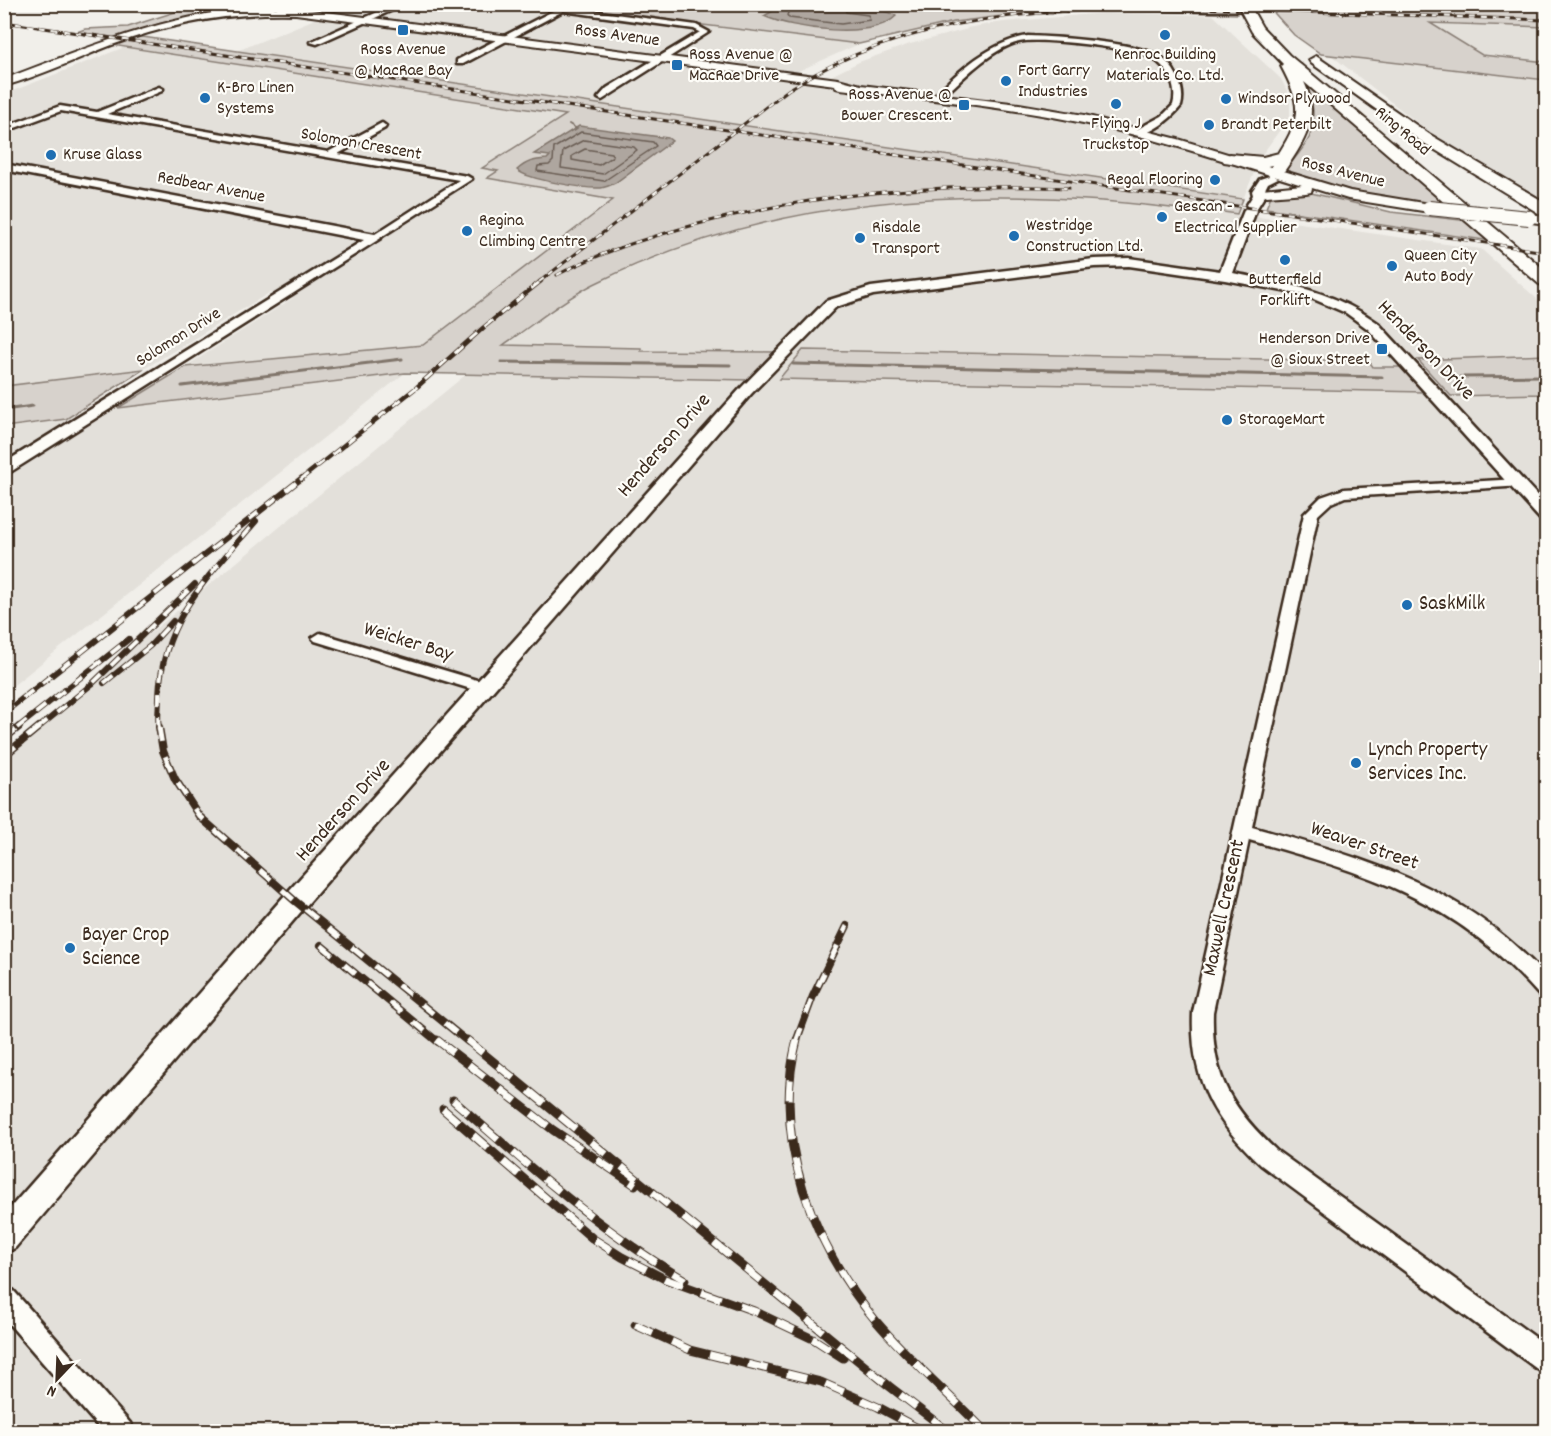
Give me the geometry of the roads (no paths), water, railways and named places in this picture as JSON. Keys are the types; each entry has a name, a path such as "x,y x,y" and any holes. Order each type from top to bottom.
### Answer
{"highway":[{"name":"Ring Road","path":"1243,4 1257,29 1284,58 1546,280"},
{"name":"Ring Road","path":"1265,11 1274,26 1300,54 1456,183"},
{"path":"1306,53 1424,137 1546,210"},
{"path":"1268,185 1300,134 1305,105 1299,85 1284,58"},
{"path":"1230,159 1263,162 1284,157"},
{"path":"1474,198 1519,235"}],"main road":[{"name":"Ross Avenue","path":"4,83 157,26 232,10 267,9 757,72 770,77 856,86 1065,115 1230,159 1268,185 1348,195 1433,212"},
{"name":"Ross Avenue","path":"1137,133 1268,185 1286,189 1308,189 1378,207 1539,222"}],"street":[{"path":"314,42 403,4"},
{"path":"523,4 696,27 705,32 610,90 602,98"},
{"path":"460,62 561,9"},
{"path":"938,97 976,65 1016,40 1045,40 1145,53 1154,55 1164,63 1181,92 1181,98 1173,111 1137,133"},
{"path":"97,115 159,89"},
{"name":"Solomon Crescent","path":"4,130 60,108 467,179 375,238"},
{"path":"327,156 382,126"},
{"name":"Redbear Avenue","path":"4,167 375,238"},
{"path":"1226,276 1251,208 1268,185"},
{"name":"Solomon Drive","path":"4,471 375,238"},
{"name":"Henderson Drive","path":"4,1238 295,901 746,390 831,304 871,291 1094,263 1129,262 1226,276 1308,292 1329,299 1373,326 1546,515"},
{"name":"Maxwell Crescent","path":"1518,483 1354,492 1329,497 1318,504 1310,519 1201,1028 1205,1063 1210,1082 1220,1102 1248,1140 1269,1158 1546,1360"},
{"name":"Weicker Bay","path":"320,638 484,688"},
{"name":"Weaver Street","path":"1242,831 1369,868 1438,899 1489,933 1546,989"},
{"path":"4,1299 121,1431"}],"water":[{"path":"790,7 862,8 888,12 896,16 885,23 869,28 832,30 793,25 764,16 776,9"},
{"path":"579,126 668,138 672,141 607,187 594,188 544,180 517,170 531,162 547,159 550,156 534,154"}],"waterway":[{"path":"569,124 577,129 574,131"},
{"path":"182,386 402,359"},
{"path":"501,362 730,365"},
{"path":"793,364 1382,377"},
{"path":"1460,377 1546,376"},
{"path":"4,410 33,406"}],"railway":[{"path":"735,131 788,90 835,64 884,44 934,29 987,19 1040,13 1193,8"},
{"path":"1193,8 1200,8"},
{"path":"1193,8 1546,20"},
{"path":"4,22 735,131"},
{"path":"539,282 735,131"},
{"path":"735,131 1546,252"},
{"path":"557,275 607,252 694,225 833,197 974,187 1069,188"},
{"path":"300,480 417,387 483,328 541,281"},
{"path":"4,713 302,478"},
{"path":"159,728 162,669 179,621 205,580 256,521"},
{"path":"38,728 92,684 195,584"},
{"path":"104,683 150,646 173,621"},
{"path":"17,728 129,639"},
{"path":"4,739 19,727"},
{"path":"4,756 39,727"},
{"path":"159,727 163,751 175,779 199,816 295,901 468,1042"},
{"path":"796,1042 813,996 847,926"},
{"path":"321,945 438,1042"},
{"path":"437,1040 553,1130 635,1185"},
{"path":"467,1040 889,1386 949,1432"},
{"path":"797,1040 790,1078 790,1115 794,1153 803,1190 816,1225 833,1259 853,1291 876,1321 916,1364 986,1432"},
{"path":"453,1100 594,1218 623,1240 685,1280"},
{"path":"443,1109 592,1238 622,1257 665,1279 754,1311 815,1340 843,1358"},
{"path":"635,1325 690,1350 821,1382 878,1407 925,1432"}],"place":[{"name":"Ross Avenue @ MacRae Bay","path":"403,30"},
{"name":"Kenroc Building Materials Co. Ltd.","path":"1165,35"},
{"name":"Ross Avenue @ MacRae Drive","path":"677,65"},
{"name":"Fort Garry Industries","path":"1006,81"},
{"name":"K-Bro Linen Systems","path":"205,98"},
{"name":"Windsor Plywood","path":"1226,99"},
{"name":"Flying J Truckstop","path":"1116,104"},
{"name":"Ross Avenue @ Bower Crescent.","path":"964,105"},
{"name":"Brandt Peterbilt","path":"1209,125"},
{"name":"Kruse Glass","path":"51,155"},
{"name":"Regal Flooring","path":"1215,180"},
{"name":"Gescan - Electrical Supplier","path":"1162,217"},
{"name":"Regina Climbing Centre","path":"467,231"},
{"name":"Westridge Construction Ltd.","path":"1014,236"},
{"name":"Risdale Transport","path":"860,238"},
{"name":"Butterfield Forklift","path":"1285,260"},
{"name":"Queen City Auto Body","path":"1392,266"},
{"name":"Henderson Drive @ Sioux Street","path":"1382,349"},
{"name":"StorageMart","path":"1227,420"},
{"name":"SaskMilk","path":"1407,605"},
{"name":"Lynch Property Services Inc.","path":"1356,763"},
{"name":"Bayer Crop Science","path":"70,948"}]}
